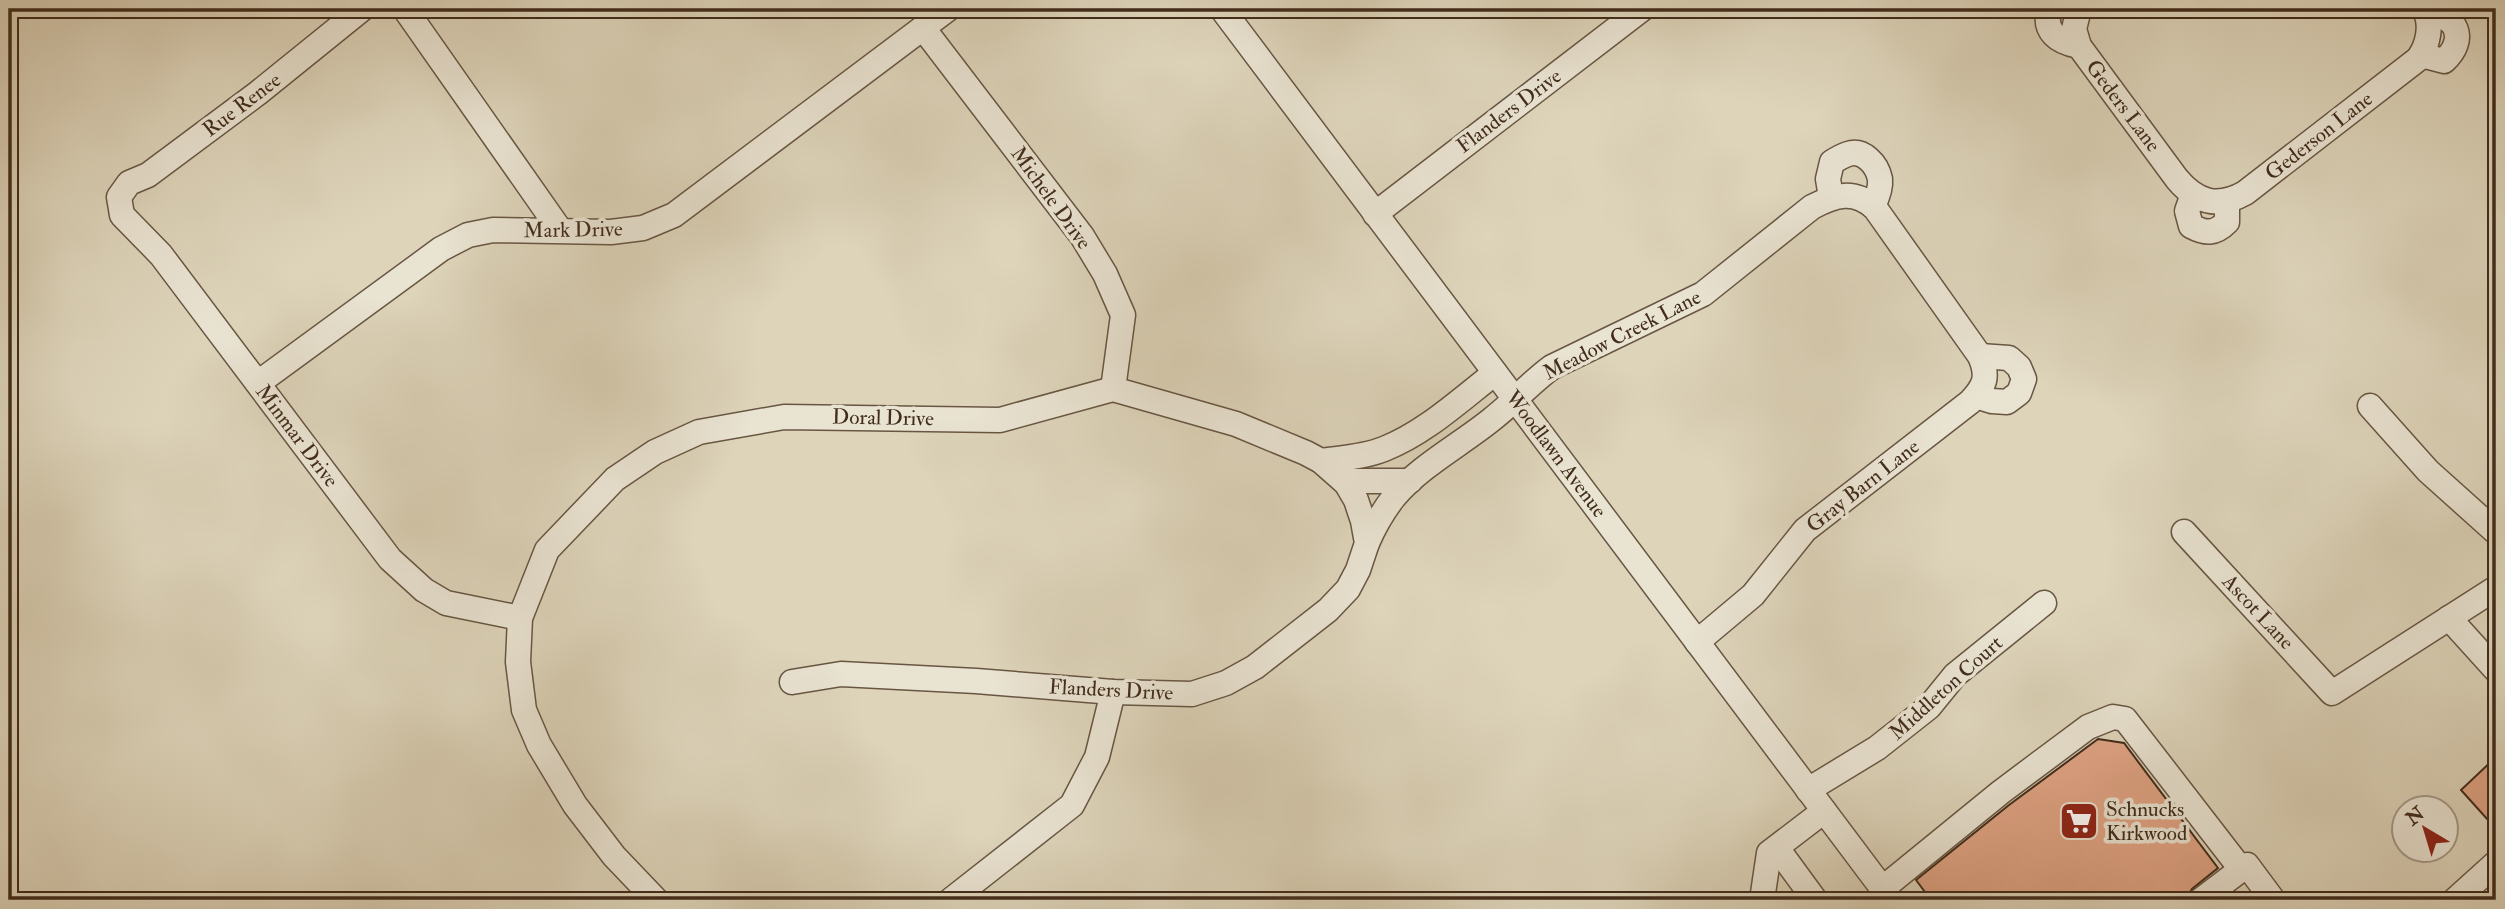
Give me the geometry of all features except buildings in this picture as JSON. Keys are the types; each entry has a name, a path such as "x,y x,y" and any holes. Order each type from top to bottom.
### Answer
{"street":[{"name":"Rue Renee","path":"119,197 129,183 148,175 258,93 362,9"},
{"path":"405,9 559,230"},
{"name":"Mark Drive","path":"258,383 441,249 468,235 493,230 643,228 674,215 948,9"},
{"name":"Woodlawn Avenue","path":"1222,9 1886,895"},
{"name":"Flanders Drive","path":"1375,214 1642,9"},
{"path":"2049,9 2046,19 2051,34 2063,43 2079,46"},
{"name":"Geders Lane","path":"2079,9 2074,29 2079,46 2185,189 2210,199"},
{"name":"Gederson Lane","path":"2210,199 2245,193 2407,68 2421,55 2426,17"},
{"name":"Michele Drive","path":"923,28 1082,236 1105,274 1123,315 1113,389"},
{"path":"1873,206 1878,197 1880,180 1874,164 1863,155 1850,153 1832,162 1828,179 1831,197 1856,196 1864,198 1873,206 1980,356 1986,370 1982,390 1976,396 2007,402 2019,393 2024,379 2019,367 2009,358 1980,356"},
{"name":"Minmar Drive","path":"119,197 122,215 162,255 390,559 424,590 446,603 520,618"},
{"name":"Meadow Creek Lane","path":"1514,398 1552,367 1703,295 1812,207 1831,197"},
{"path":"1321,461 1357,457 1383,450 1413,436 1495,373"},
{"path":"1113,389 1236,424 1321,461 1344,481 1356,500 1367,543"},
{"name":"Doral Drive","path":"520,618 547,550 615,479 655,452 699,432 783,418 1000,419 1113,389"},
{"name":"Gray Barn Lane","path":"1697,642 1753,595 1805,530 1976,396"},
{"name":"Flanders Drive","path":"792,682 841,674 1113,692 1192,694 1226,683 1255,667 1328,610 1348,589 1377,522 1394,497 1410,481 1494,418 1514,398"},
{"path":"2370,406 2428,471 2496,532"},
{"path":"1344,481 1410,481"},
{"name":"Ascot Lane","path":"2184,532 2332,693 2449,618"},
{"path":"2496,588 2449,618 2496,670"},
{"name":"Middleton Court","path":"1808,790 1877,748 1929,707 1955,676 2044,603"},
{"path":"520,618 519,675 524,710 538,745 575,805 614,856 656,900"},
{"path":"951,900 1072,805 1097,757 1113,692"},
{"path":"1886,895 2001,792 2088,727 2113,717 2125,719 2241,869"},
{"path":"1762,900 1769,853 1824,811"},
{"path":"1777,848 1815,900"},
{"path":"2455,900 2496,863"},
{"path":"2207,899 2247,865 2273,900"}],"place":[{"name":"Schnucks Kirkwood","path":"2079,821"}]}
